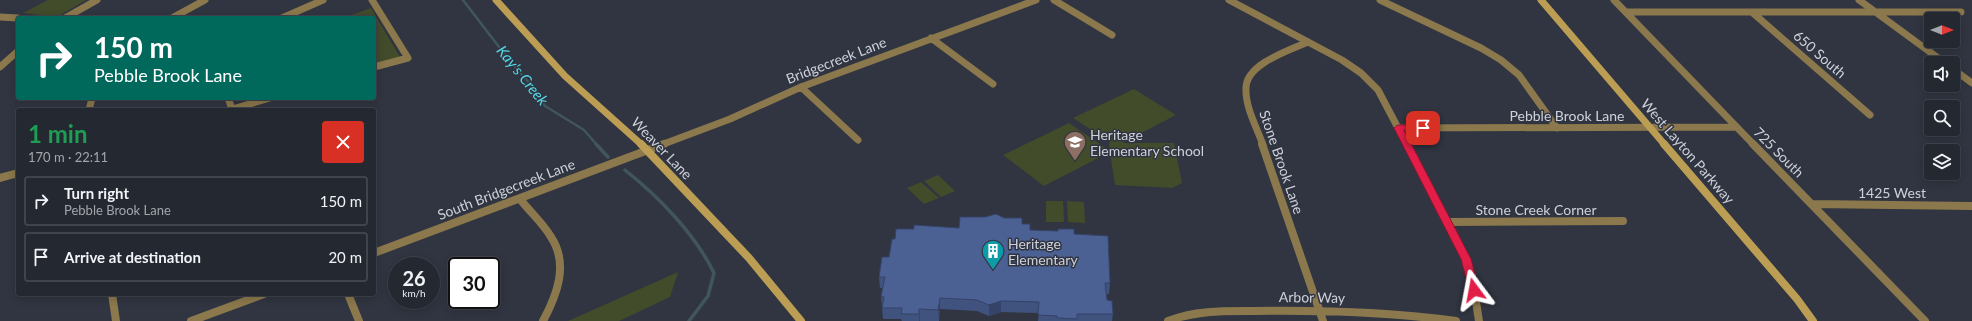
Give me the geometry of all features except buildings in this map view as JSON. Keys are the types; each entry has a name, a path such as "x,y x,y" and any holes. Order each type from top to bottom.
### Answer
{"street":[{"path":"69,16 97,0"},
{"path":"176,16 206,0"},
{"path":"287,16 323,0"},
{"path":"372,0 408,58 376,67"},
{"name":"Weaver Lane","path":"496,0 565,76 618,121 745,253 801,321"},
{"name":"Bridgecreek Lane","path":"647,150 730,119 801,87 1036,0"},
{"path":"1054,0 1112,35"},
{"path":"1229,0 1342,60 1361,73 1378,90 1466,259 1472,276 1479,321"},
{"path":"1380,0 1481,48 1501,60 1519,75 1557,128"},
{"path":"1390,4 1399,0"},
{"name":"West Layton Parkway","path":"1541,0 1797,298 1813,321"},
{"name":"725 South","path":"1614,0 1925,321"},
{"path":"1859,0 1936,56"},
{"path":"1626,12 1961,12"},
{"name":"650 South","path":"1753,13 1870,115"},
{"path":"0,17 16,18"},
{"path":"931,38 993,84"},
{"name":"Stone Brook Lane","path":"1308,42 1263,63 1252,71 1246,85 1247,100 1323,321"},
{"path":"0,67 16,53"},
{"path":"1960,74 1972,83"},
{"path":"801,87 858,140"},
{"path":"238,108 264,100"},
{"name":"Pebble Brook Lane","path":"1398,128 1736,127"},
{"name":"South Bridgecreek Lane","path":"376,252 647,150"},
{"path":"0,178 16,174"},
{"path":"520,199 554,241 560,257 561,275 556,294 543,321"},
{"name":"1425 West","path":"1812,204 1972,206"},
{"name":"Stone Creek Corner","path":"1448,222 1623,222"},
{"path":"112,296 116,321"},
{"path":"191,321 259,296"},
{"path":"349,296 359,321"},
{"name":"Arbor Way","path":"1168,321 1194,314 1319,310 1400,314 1456,321"}],"green space":[{"path":"48,0 86,0 59,16 23,13"},
{"path":"371,8 376,16 349,16"},
{"path":"376,16 400,57 376,64"},
{"path":"1134,89 1176,115 1122,143 1174,143 1182,183 1172,188 1115,185 1110,152 1044,186 1003,155 1069,123 1110,151 1110,142 1073,118"},
{"path":"938,175 955,191 941,197 924,181"},
{"path":"921,182 939,198 924,204 907,188"},
{"path":"1046,201 1063,201 1064,222 1046,222"},
{"path":"1067,201 1084,202 1085,223 1068,222"},
{"path":"678,272 670,297 619,321 568,321"}],"waterway":[{"name":"Kay's Creek","path":"463,0 509,60 538,93 545,106 584,130 597,145"},
{"name":"Kay's Creek","path":"596,144 608,157"},
{"name":"Kay's Creek","path":"625,170 651,192 675,217 697,244 714,273 708,296 689,321"}],"place":[{"name":"Heritage Elementary School","path":"1075,162"},
{"name":"Heritage Elementary","path":"993,270"}],"route":[{"path":"1423,128 1398,128 1466,259 1472,276 1474,290"}]}
